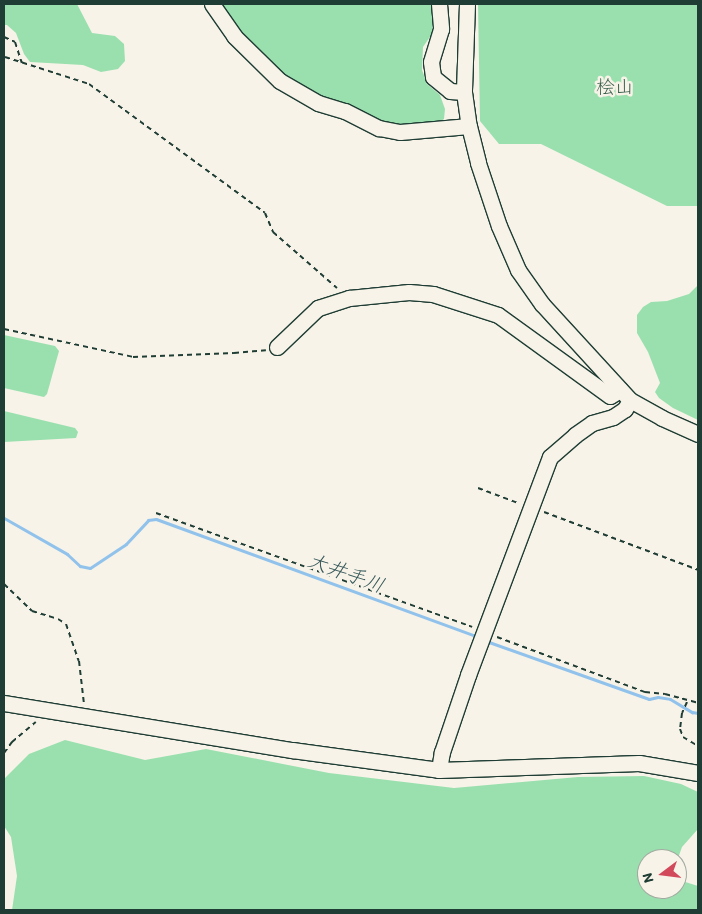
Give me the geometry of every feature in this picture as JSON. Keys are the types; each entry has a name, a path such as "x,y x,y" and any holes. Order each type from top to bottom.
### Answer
{"street":[{"path":"212,4 234,36 280,82 318,103 345,111 379,128 400,132 444,130 469,126"},
{"path":"439,4 441,30 431,62 433,77 450,91 464,92"},
{"path":"466,4 464,92 469,126 478,163 499,226 518,270 542,304 625,395 662,418 698,434"},
{"path":"277,347 318,308 348,298 409,292 433,294 476,306 498,315 610,396 625,395"},
{"path":"439,770 442,752 528,506 550,457 574,435 592,423 613,417 625,409 625,395"},
{"path":"4,703 292,750 439,770 639,763 698,773"}],"path":[{"path":"4,37 16,42 22,63"},
{"path":"5,57 89,84 102,93 265,213 273,232 348,298"},
{"path":"4,329 133,356 234,353 277,347"},
{"path":"478,488 698,570"},
{"path":"156,513 484,636 645,692 665,694 686,703 698,703"},
{"path":"4,584 32,611 58,619 66,624 79,662 86,716"},
{"path":"686,703 680,724 683,737 698,746"},
{"path":"4,753 12,742 41,717 43,710"}],"green space":[{"path":"4,4 77,4 92,33 115,36 124,44 125,61 118,69 101,72 83,65 30,62 24,54 16,33 7,25 4,25"},
{"path":"216,4 432,4 434,15 432,34 423,47 422,70 427,84 440,95 445,109 444,119 436,125 396,125 378,120 322,97 285,76 228,19"},
{"name":"桧山","path":"478,4 698,4 698,206 667,206 541,144 499,144 480,121"},
{"path":"698,285 698,420 673,408 659,398 655,392 660,383 648,352 637,333 637,315 643,307 651,302 667,301 689,294"},
{"path":"4,335 55,346 59,351 47,394 44,397 4,388"},
{"path":"4,411 75,428 78,432 76,438 4,442"},
{"path":"65,740 145,760 206,749 329,773 454,788 578,777 644,776 681,784 698,792 698,829 681,849 637,849 637,899 687,899 687,883 698,886 698,910 12,910 17,876 11,837 4,826 4,779 29,754"}],"waterway":[{"name":"大井手川","path":"4,518 67,554 80,566 90,568 126,544 148,520 156,519 478,637"},
{"name":"大井手川","path":"486,641 649,699 658,697 670,699 692,712 698,713"}]}
